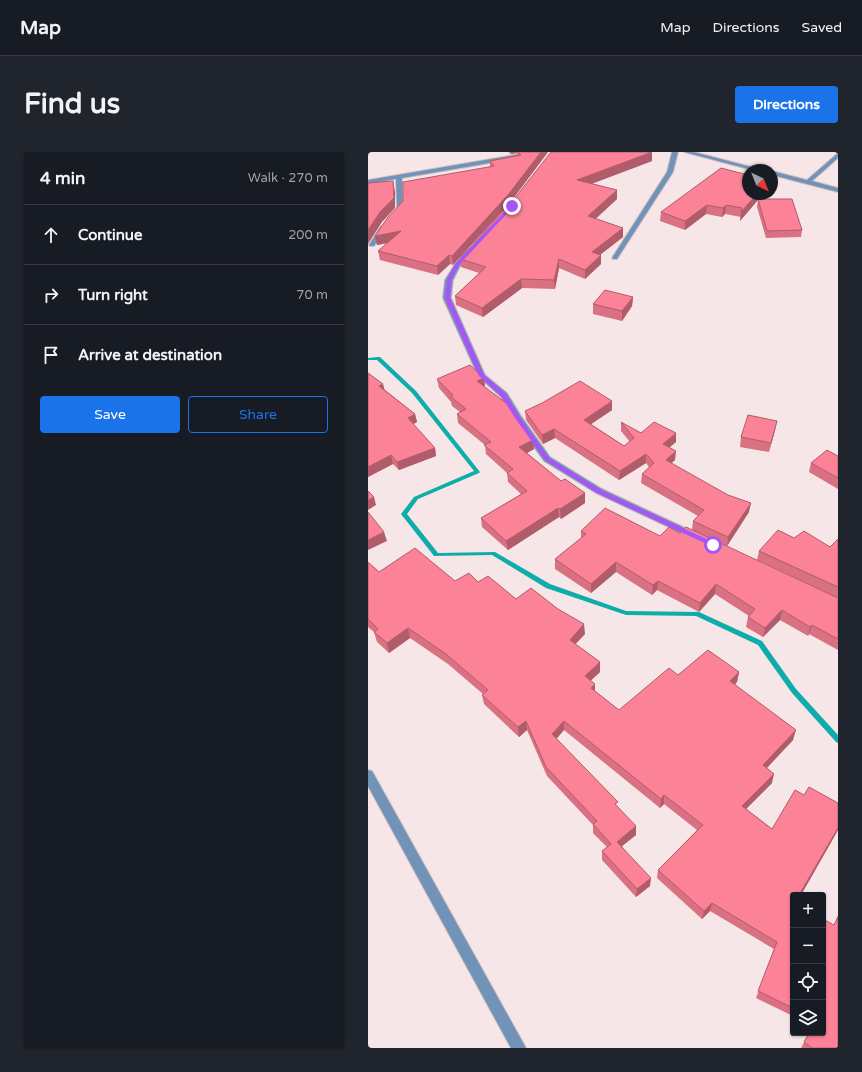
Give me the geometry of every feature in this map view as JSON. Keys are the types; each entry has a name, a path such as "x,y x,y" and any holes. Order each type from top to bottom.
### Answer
{"street":[{"path":"615,258 670,172 675,152"},
{"path":"687,152 742,166"},
{"path":"703,156 710,152"},
{"path":"368,182 548,154"},
{"path":"808,182 838,155"},
{"path":"778,174 838,190"},
{"path":"372,245 385,224 400,209 399,176"},
{"path":"477,243 457,265 449,280 447,298 482,376 504,396 547,459 599,491 706,542"},
{"path":"368,777 520,1048"}],"building":[{"path":"518,152 541,152 508,195 452,256 449,255 437,266 378,251 401,231 375,236 388,217 403,201 403,182 494,166 490,161 521,155"},
{"path":"551,152 652,152 577,180 617,190 588,216 623,228 592,252 601,255 585,270 559,259 554,280 521,279 482,308 455,296 486,267 460,259 514,199"},
{"path":"721,168 742,173 742,200 752,200 741,212 742,208 726,205 723,208 707,205 685,221 661,212"},
{"path":"393,181 394,198 380,212 368,230 368,183"},
{"path":"792,199 802,230 767,231 758,200"},
{"path":"605,290 633,297 622,311 593,304"},
{"path":"470,365 484,378 477,381 510,406 533,440 519,447 561,481 565,479 585,493 560,509 558,508 506,541 481,518 527,491 507,473 513,469 484,445 491,442 457,414 466,409 451,397 453,395 437,379"},
{"path":"368,373 383,384 379,386 415,414 408,418 435,448 397,462 391,455 368,467"},
{"path":"580,381 612,401 584,420 624,446 634,438 621,422 641,433 654,422 676,433 663,444 676,451 666,460 728,495 751,503 728,537 693,521 704,510 642,474 654,463 646,454 620,471 554,429 542,435 525,411"},
{"path":"748,415 777,421 771,443 741,437"},
{"path":"827,450 838,456 838,478 811,463"},
{"path":"368,491 374,497 368,500"},
{"path":"605,508 660,536 669,527 680,533 686,527 838,598 838,639 812,625 810,627 782,610 765,628 748,617 755,609 716,584 700,603 658,581 653,585 616,562 591,584 555,559 586,534 581,531"},
{"path":"368,512 384,532 368,540"},
{"path":"778,530 794,538 804,531 830,547 838,539 838,587 759,551"},
{"path":"415,548 455,581 469,573 478,582 488,576 516,599 531,588 558,609 584,624 570,640 600,662 585,676 595,684 591,688 619,710 669,668 678,675 708,650 739,672 730,681 796,730 763,765 774,774 742,806 772,829 795,790 804,795 809,787 838,803 838,828 801,892 790,892 790,1007 758,991 777,942 712,903 704,911 658,870 703,825 664,795 661,799 564,721 552,734 618,802 615,804 636,826 617,842 651,878 637,889 602,851 611,844 593,824 597,821 546,767 526,721 518,727 482,695 488,690 446,654 408,628 387,643 374,632 378,629 368,619 368,562 379,572"},
{"path":"838,917 838,1048 812,1048 804,1042 807,1036 826,1036 826,921 834,925"}],"waterway":[{"path":"368,359 378,358 414,392 477,472 416,498 404,514 436,555 493,553 548,586 626,613 697,614 760,643 794,691 838,740"}],"route":[{"path":"512,206 457,265 449,280 447,298 482,376 504,396 547,459 599,491 713,545"}]}
